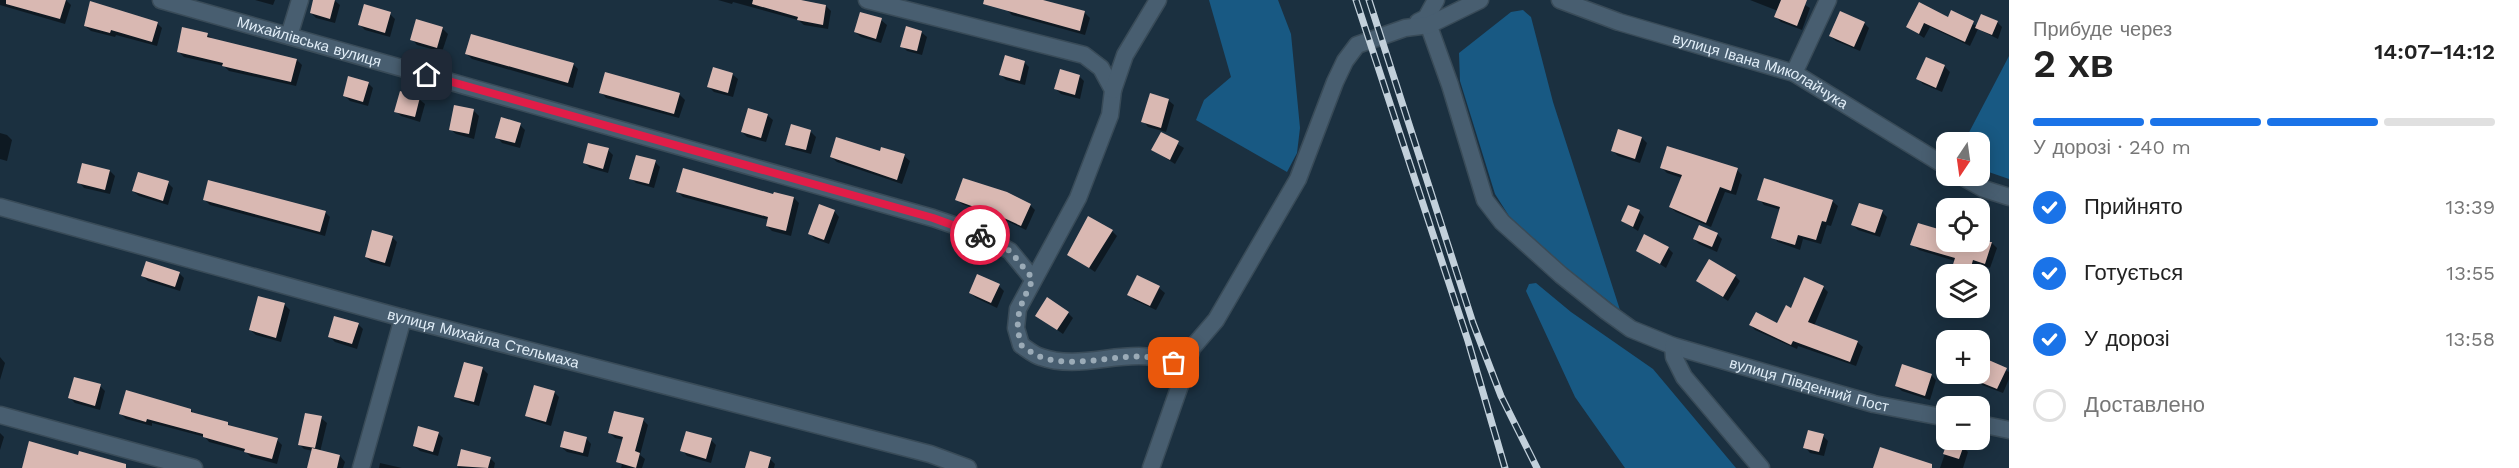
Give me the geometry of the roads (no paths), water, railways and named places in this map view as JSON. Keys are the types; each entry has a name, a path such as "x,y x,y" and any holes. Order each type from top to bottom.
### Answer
{"street":[{"name":"Михайлівська вулиця","path":"160,0 933,218 976,233 1010,251 1033,279"},
{"path":"289,36 300,0"},
{"path":"867,0 1084,55 1101,68 1113,90"},
{"path":"1158,0 1125,55 1113,90 1110,115 1078,198 1018,309 1016,328 1021,345 1040,357 1064,361 1147,355 1174,363 1185,371"},
{"path":"1428,21 1436,0"},
{"path":"1151,468 1192,348 1216,320 1298,179 1345,61 1357,45 1428,21 1480,0"},
{"name":"вулиця Івана Миколайчука","path":"1560,0 1619,22 1794,73 1936,160"},
{"path":"1794,73 1828,0"},
{"name":"вулиця Південний Пост","path":"1428,21 1485,200 1502,222 1561,275 1615,317 1631,329 1673,346 1874,404 1936,416"},
{"path":"1979,186 2009,197"},
{"name":"вулиця Михайла Стельмаха","path":"0,207 403,318 930,454 968,468"},
{"path":"361,468 403,318"},
{"path":"1673,346 1674,357 1684,377 1761,468"},
{"path":"0,415 194,468"},
{"path":"1990,426 2009,430"}],"railway":[{"path":"1356,0 1468,341 1505,468"},
{"path":"1369,0 1473,323 1501,396 1537,468"}]}
